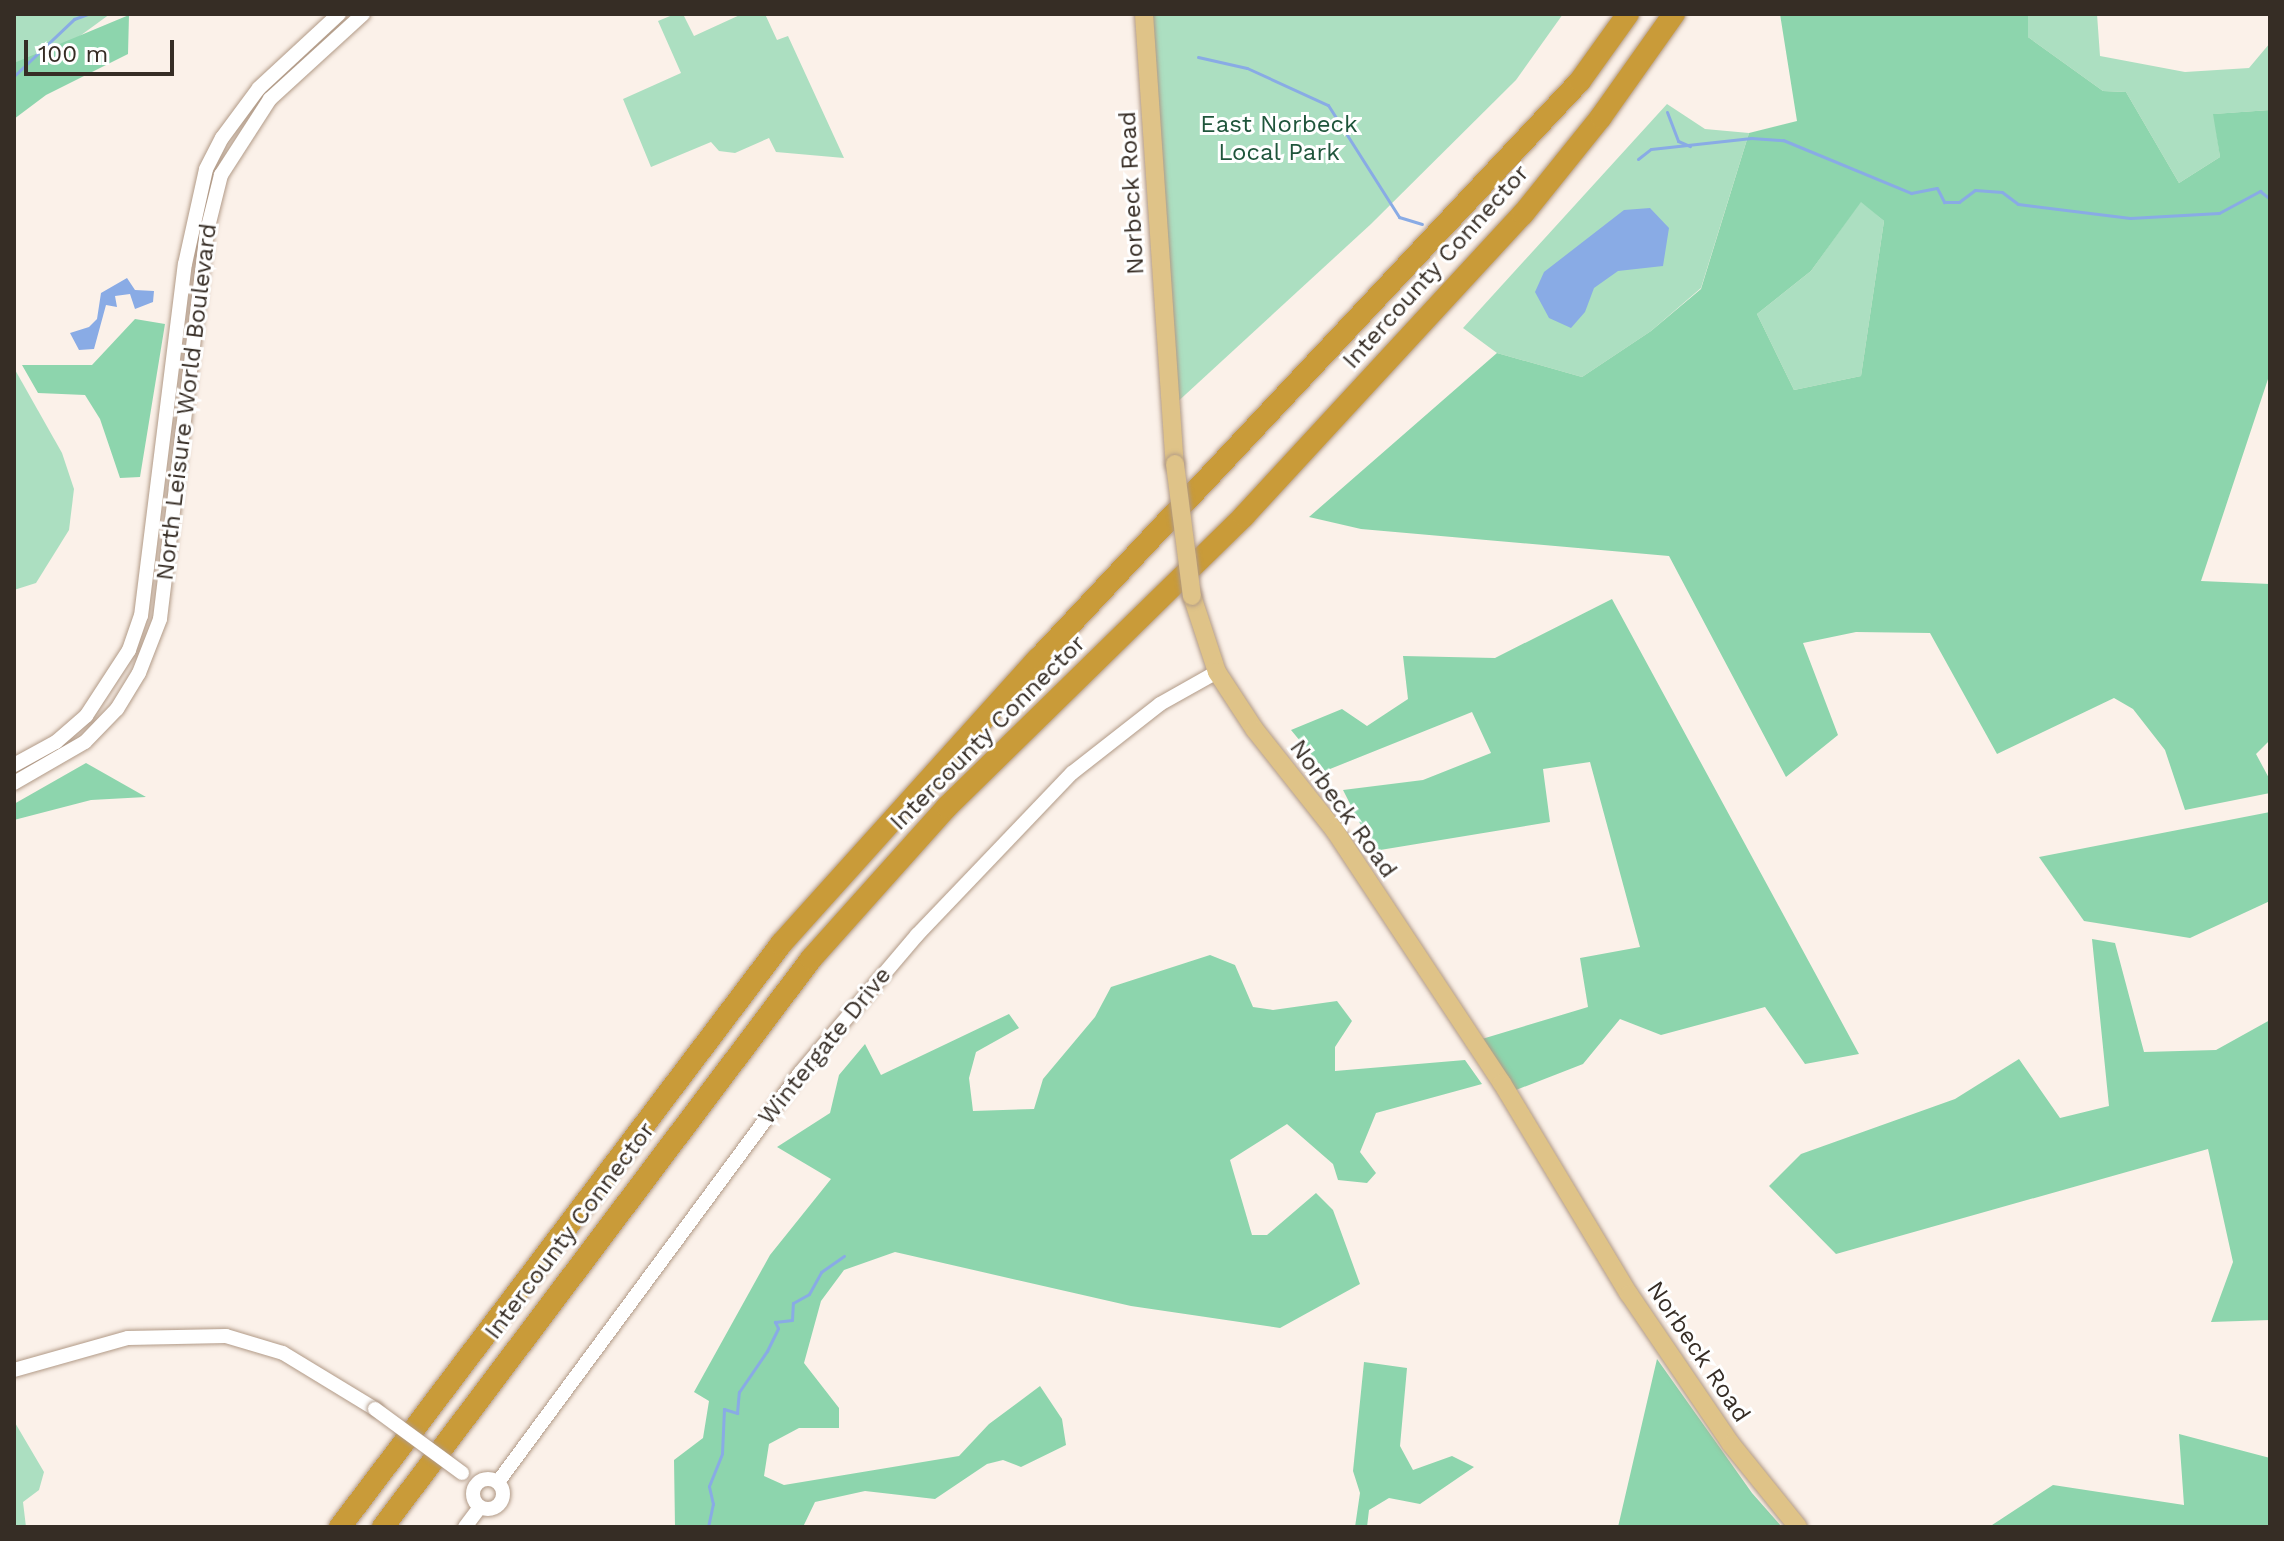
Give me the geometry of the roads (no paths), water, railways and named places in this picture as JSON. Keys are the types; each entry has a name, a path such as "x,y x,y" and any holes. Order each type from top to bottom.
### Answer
{"highway":[{"name":"Intercounty Connector","path":"340,1527 781,944 1038,659 1580,81 1628,14"},
{"name":"Intercounty Connector","path":"383,1527 811,959 947,807 1244,516 1523,214 1674,14"}],"main road":[{"name":"Norbeck Road","path":"1144,14 1175,464 1192,596 1217,672 1255,730 1335,831 1507,1092 1629,1294 1731,1444 1798,1527"}],"street":[{"name":"North Leisure World Boulevard","path":"14,765 56,742 86,716 129,650 141,616 185,264 206,169 222,138 259,88 339,14"},
{"name":"North Leisure World Boulevard","path":"14,783 85,742 117,709 139,673 160,619 207,231 221,175 235,145 270,99 363,14"},
{"name":"Wintergate Drive","path":"498,1482 800,1073 917,935 1072,773 1160,704 1217,672"},
{"path":"14,1370 128,1338 226,1336 279,1351 375,1409 477,1483"},
{"path":"488,1478 498,1482 502,1501 490,1510 480,1507 472,1491 477,1483 488,1478"},
{"path":"465,1527 480,1507"}],"water":[{"path":"1650,208 1669,228 1663,266 1618,271 1594,288 1585,312 1571,328 1549,318 1535,292 1544,272 1624,210"},
{"path":"127,278 135,290 154,291 153,302 135,309 130,294 115,296 117,307 106,305 94,349 79,350 70,333 89,327 97,319 101,293"}],"waterway":[{"path":"14,76 74,19 88,14"},
{"path":"1198,57 1247,68 1328,105 1399,217 1422,224"},
{"path":"1667,112 1678,141 1690,146"},
{"path":"1638,159 1651,149 1751,138 1783,140 1911,193 1937,188 1944,202 1959,202 1975,190 2002,192 2018,204 2130,218 2219,213 2260,191 2270,199"},
{"path":"708,1527 713,1504 709,1486 722,1453 724,1409 737,1413 739,1392 767,1351 778,1328 775,1322 792,1320 793,1303 809,1294 821,1272 844,1256"}],"park label":[{"name":"East Norbeck Local Park","path":"1279,139"}]}
